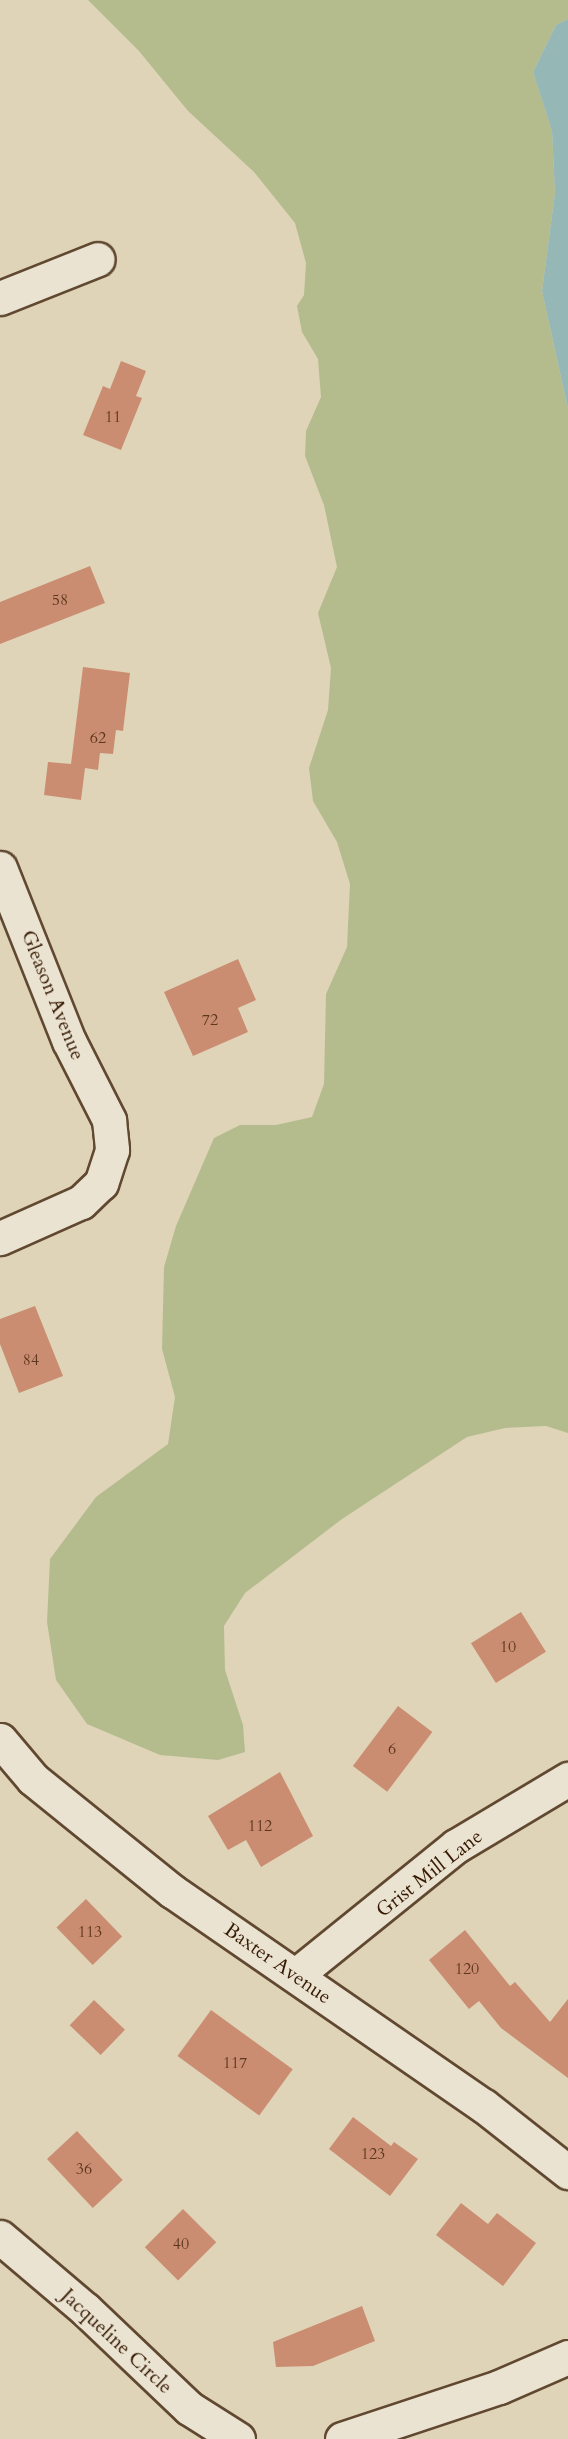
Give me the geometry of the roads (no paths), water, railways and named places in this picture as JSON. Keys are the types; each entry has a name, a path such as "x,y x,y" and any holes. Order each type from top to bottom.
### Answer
{"street":[{"path":"0,298 98,259"},
{"name":"Gleason Avenue","path":"0,868 69,1041 110,1120 112,1150 101,1183 81,1202 0,1238"},
{"name":"Baxter Avenue","path":"0,1740 33,1779 172,1891 484,2106 568,2172"},
{"name":"Grist Mill Lane","path":"296,1975 456,1846 568,1779"},
{"name":"Jacqueline Circle","path":"0,2237 85,2309 189,2408 238,2439"},
{"path":"342,2439 499,2387 568,2357"}],"water":[{"path":"568,19 568,409 542,291 555,193 552,131 533,72 556,25"}]}
